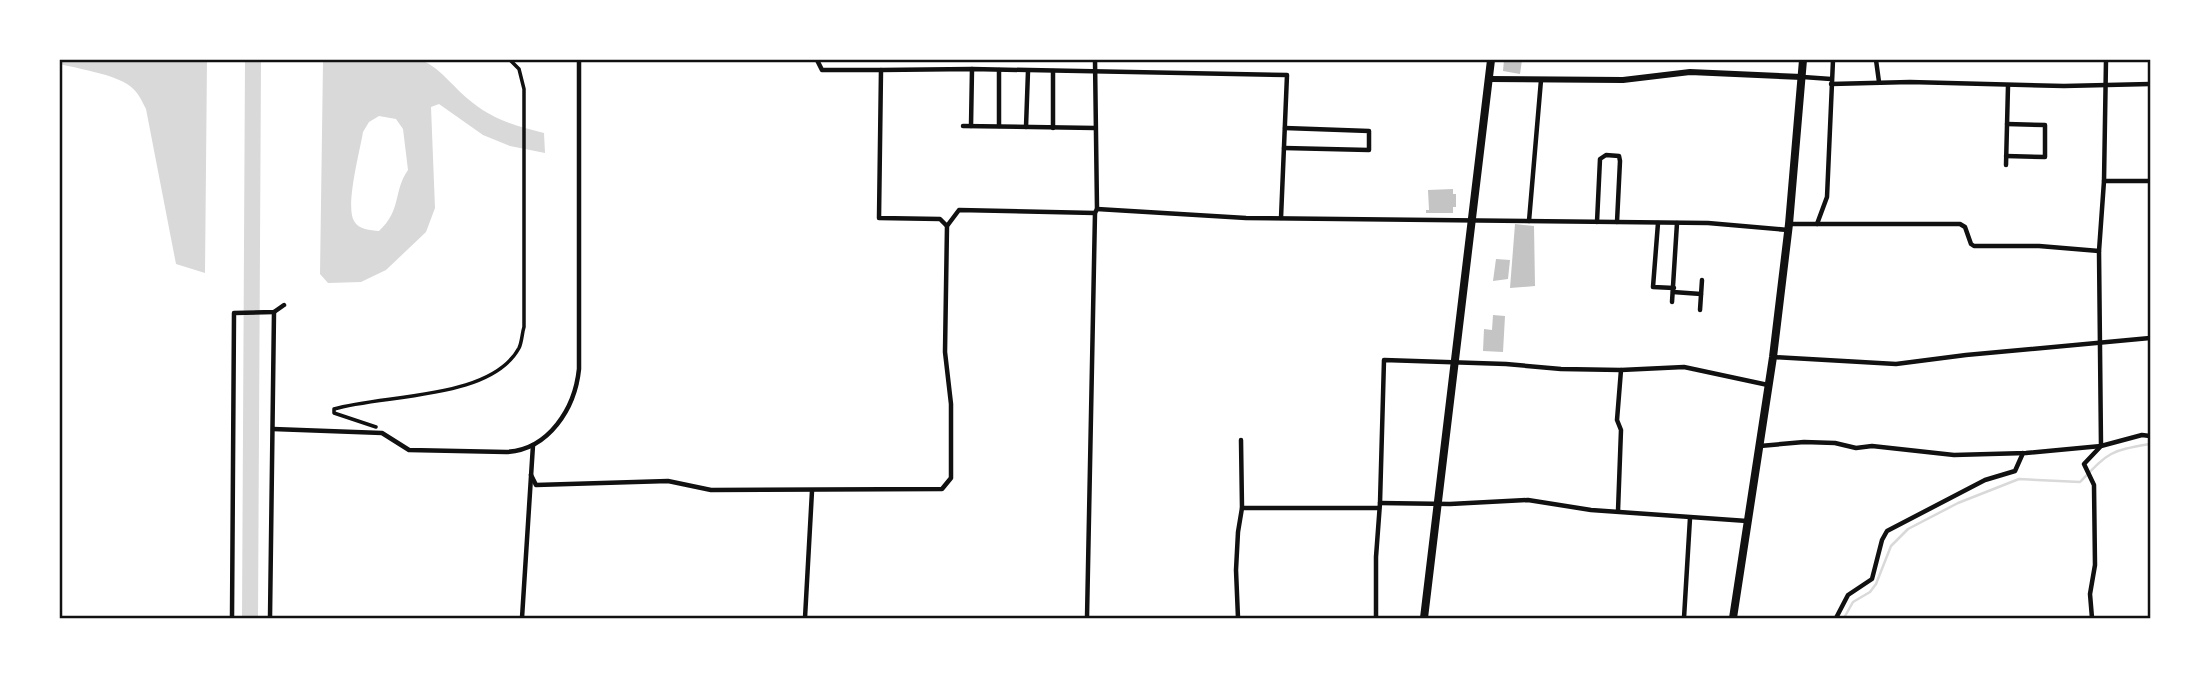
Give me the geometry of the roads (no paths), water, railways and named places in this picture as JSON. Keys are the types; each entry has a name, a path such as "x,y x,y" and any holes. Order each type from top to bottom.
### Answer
{"highway":[{"path":"1424,618 1491,60"},
{"path":"1733,618 1773,357 1789,227 1803,60"}],"street":[{"path":"376,427 334,413 334,409 464,385 492,375 520,347 524,327 524,89 519,69 510,60"},
{"path":"273,429 382,433 409,450 519,452 533,445 558,424 570,406 577,387 579,60"},
{"path":"817,60 822,70 972,69 1287,75 1281,218"},
{"path":"1087,618 1096,211 1095,60"},
{"path":"1817,225 1827,197 1833,60"},
{"path":"1876,60 1879,82"},
{"path":"2092,618 2090,594 2095,565 2094,485 2084,464 2101,446 2099,251 2104,181 2106,60"},
{"path":"971,126 972,69"},
{"path":"881,70 879,218 940,219 947,226"},
{"path":"999,70 999,126"},
{"path":"1026,127 1028,71"},
{"path":"1053,71 1053,128"},
{"path":"1489,79 1623,80 1690,72 1802,77 1831,81 2008,86 2151,84"},
{"path":"1529,221 1541,80"},
{"path":"2006,165 2008,86"},
{"path":"2006,156 2045,157 2045,125 2007,124"},
{"path":"963,126 1095,128"},
{"path":"1284,148 1369,149 1369,131 1285,128"},
{"path":"1598,222 1600,159 1606,155 1619,156 1620,161 1617,222"},
{"path":"2104,181 2151,181"},
{"path":"531,475 536,485 668,481 711,490 942,489 951,478 951,404 945,352 947,226 959,210 1096,211 1246,218 1677,223 1765,227 1960,225 1965,227 1970,244 1974,246 2039,246 2099,251"},
{"path":"1658,223 1653,286 1701,294"},
{"path":"1672,302 1677,223"},
{"path":"1700,310 1702,281"},
{"path":"232,618 234,313 274,312 284,305"},
{"path":"270,618 274,312"},
{"path":"1773,357 1896,364 2099,341 2151,338"},
{"path":"1376,618 1384,360 1506,364 1561,369 1684,367 1769,386"},
{"path":"1618,511 1621,430 1617,420 1621,370"},
{"path":"1759,446 1804,442 1835,443 1856,448 1872,446 1954,455 2023,453 2101,446 2142,435 2151,436"},
{"path":"1238,618 1236,570 1242,508 1241,440"},
{"path":"522,618 528,490 533,445"},
{"path":"1836,618 1848,595 1872,579 1881,540 1888,531 1985,480 2015,471 2023,453"},
{"path":"805,618 812,491"},
{"path":"1242,508 1437,505 1528,500 1591,510 1748,521"},
{"path":"1684,618 1690,518"}],"waterway":[{"path":"250,618 253,60"},
{"path":"1844,618 1853,602 1870,592 1876,584 1891,546 1908,529 1958,503 2019,479 2080,482 2111,454 2150,444"}]}
